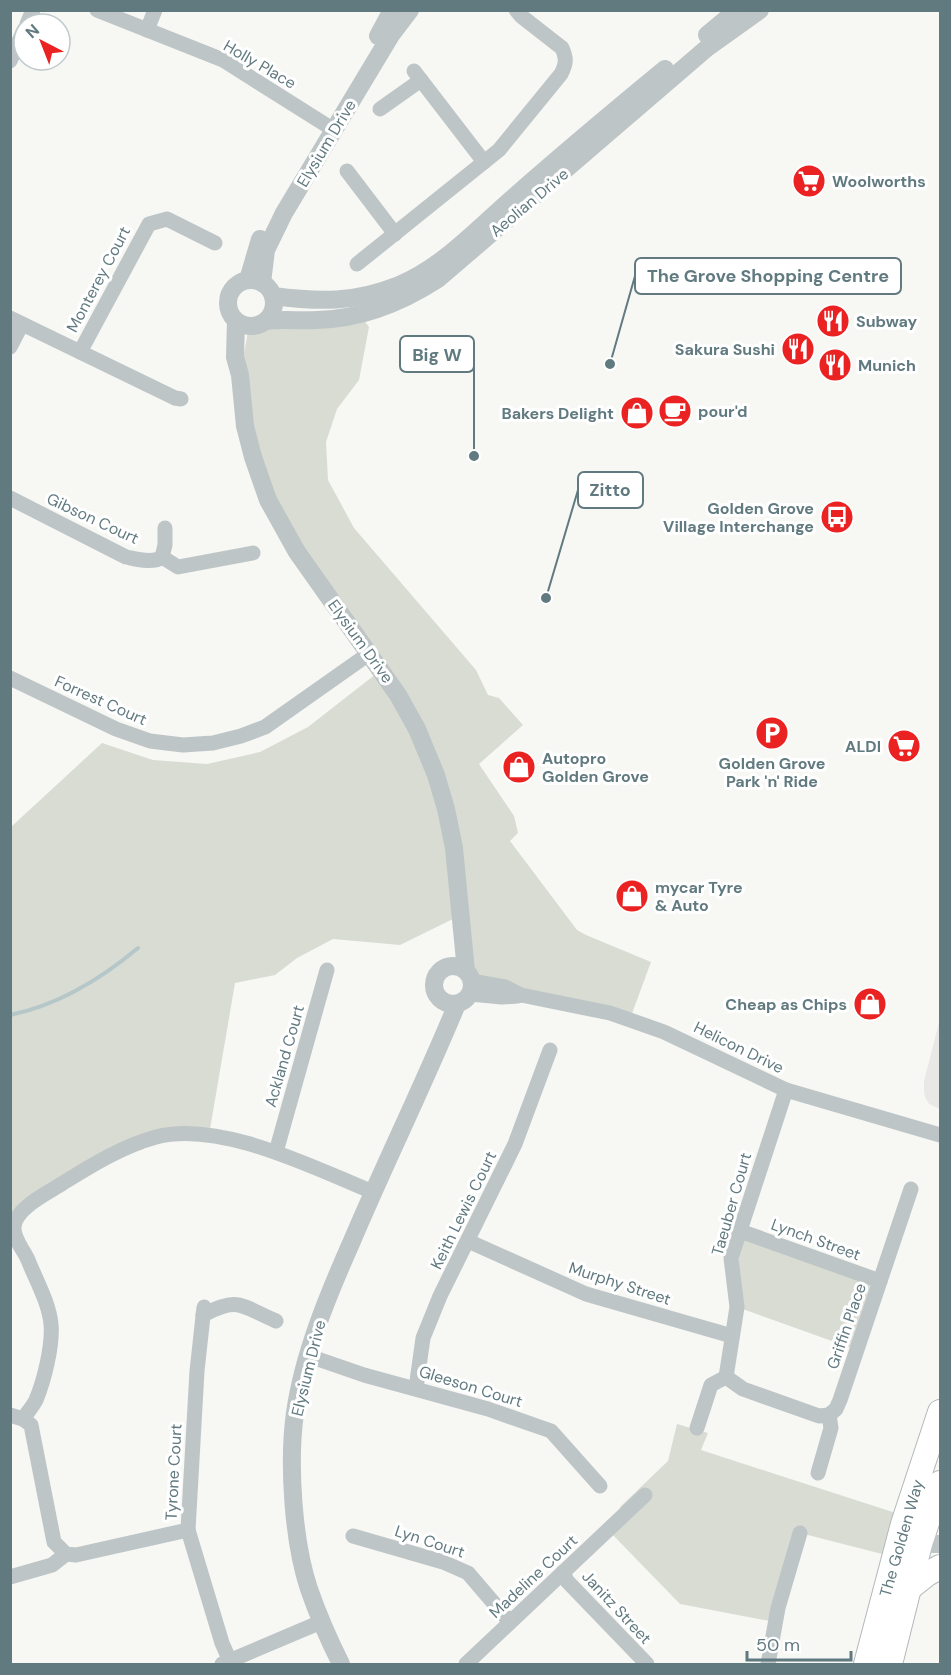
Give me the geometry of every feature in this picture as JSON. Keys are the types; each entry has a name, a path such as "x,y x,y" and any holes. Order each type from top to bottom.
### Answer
{"main road":[{"name":"The Golden Way","path":"890,1665 903,1524 940,1412"},
{"name":"The Golden Way","path":"934,1549 940,1484"},
{"path":"898,1584 934,1549 903,1524"},
{"path":"898,1584 940,1567"},
{"name":"The Golden Way","path":"866,1665 898,1584"}],"street":[{"name":"Holly Place","path":"97,10 223,60 330,127"},
{"path":"147,30 155,10"},
{"name":"Elysium Drive","path":"261,286 266,250 275,231 392,10"},
{"name":"Elysium Drive","path":"330,127 410,10"},
{"path":"357,264 499,150 561,74 566,63 566,56 562,48 516,10"},
{"name":"Aeolian Drive","path":"261,286 312,301 338,301 379,292 416,276 436,264 584,135 737,10"},
{"name":"Aeolian Drive","path":"260,323 346,318 412,296 438,279 707,48 760,10"},
{"path":"380,109 417,75 484,162"},
{"path":"347,171 395,234"},
{"name":"Monterey Court","path":"80,352 149,224 167,219 215,243"},
{"path":"235,286 261,286 274,304 272,314 260,323 242,325 236,321 229,312 228,302 235,286"},
{"path":"10,346 16,321 175,398 182,399"},
{"name":"Elysium Drive","path":"236,321 235,357 240,375 243,412 249,443 268,500 297,552 370,653 409,712 436,775 454,848 462,990 335,1281 314,1335 295,1413 294,1504 301,1557 321,1622 341,1665"},
{"name":"Elysium Drive","path":"240,375 244,352 260,323"},
{"name":"Gibson Court","path":"10,498 126,557 156,561 162,557 165,528"},
{"name":"Gibson Court","path":"162,557 178,567 253,553"},
{"name":"Forrest Court","path":"10,678 116,729 150,741 183,745 213,743 265,727 370,653"},
{"name":"Elysium Drive","path":"459,916 446,967 434,981 435,993 462,990"},
{"path":"446,967 453,966 462,990"},
{"name":"Ackland Court","path":"276,1152 327,970"},
{"name":"Helicon Drive","path":"462,990 505,987 521,995 610,1012 715,1054 786,1090 940,1135"},
{"name":"Keith Lewis Court","path":"416,1388 423,1338 440,1296 515,1144 550,1050"},
{"name":"Taeuber Court","path":"726,1371 737,1307 731,1258 786,1090"},
{"path":"188,1530 76,1555 66,1554 54,1542 31,1425 17,1417 35,1401 45,1368 51,1324 25,1252 16,1239 14,1226 23,1209 98,1161 157,1137 185,1133 223,1137 276,1152 373,1192"},
{"name":"Griffin Place","path":"818,1473 831,1428 829,1415 836,1409 840,1400 911,1189"},
{"name":"Lynch Street","path":"740,1231 880,1281"},
{"name":"Murphy Street","path":"468,1241 586,1294 732,1336"},
{"name":"Tyrone Court","path":"225,1663 222,1643 188,1530 197,1371 203,1311 236,1303 276,1321"},
{"name":"Gleeson Court","path":"309,1356 364,1375 416,1388 551,1431 600,1486"},
{"path":"697,1428 711,1385 726,1371 742,1389 819,1416 829,1415"},
{"name":"Madeline Court","path":"471,1663 623,1510 645,1495"},
{"path":"768,1665 777,1608 800,1533"},
{"name":"Lyn Court","path":"354,1536 444,1562 468,1573 510,1622"},
{"path":"10,1576 52,1565 66,1554"},
{"name":"Janitz Street","path":"563,1572 567,1581 647,1665"},
{"path":"225,1663 321,1622"}],"shaded area":[{"path":"359,314 369,327 359,380 337,409 326,442 328,480 354,528 476,670 488,695 499,698 523,725 479,764 514,816 518,833 510,841 577,930 651,962 630,1019 471,981 459,916 400,945 333,939 297,958 275,975 235,983 209,1135 157,1137 56,1188 11,1226 11,827 102,743 153,760 207,764 260,752 308,727 381,670 272,507 240,375 249,326 266,321"},
{"path":"940,1019 940,1109 929,1104 925,1097 924,1081"},
{"path":"740,1231 880,1281 857,1350 737,1307"},
{"path":"677,1424 708,1433 701,1450 905,1516 894,1557 800,1533 775,1622 680,1604 608,1530 625,1513 620,1507 668,1461"}],"waterway":[{"path":"10,1015 62,998 94,980 138,948"}],"place":[{"name":"Woolworths","path":"809,181"},
{"name":"Subway","path":"833,321"},
{"name":"Sakura Sushi","path":"798,349"},
{"name":"The Grove Shopping Centre","path":"610,364"},
{"name":"Munich","path":"835,365"},
{"name":"pour'd","path":"675,411"},
{"name":"Bakers Delight","path":"637,413"},
{"name":"Big W","path":"474,456"},
{"name":"Golden Grove Village Interchange","path":"837,517"},
{"name":"Zitto","path":"546,598"},
{"name":"Golden Grove Park 'n' Ride","path":"772,733"},
{"name":"ALDI","path":"904,746"},
{"name":"Autopro Golden Grove","path":"519,767"},
{"name":"mycar Tyre & Auto","path":"632,896"},
{"name":"Cheap as Chips","path":"870,1004"}]}
